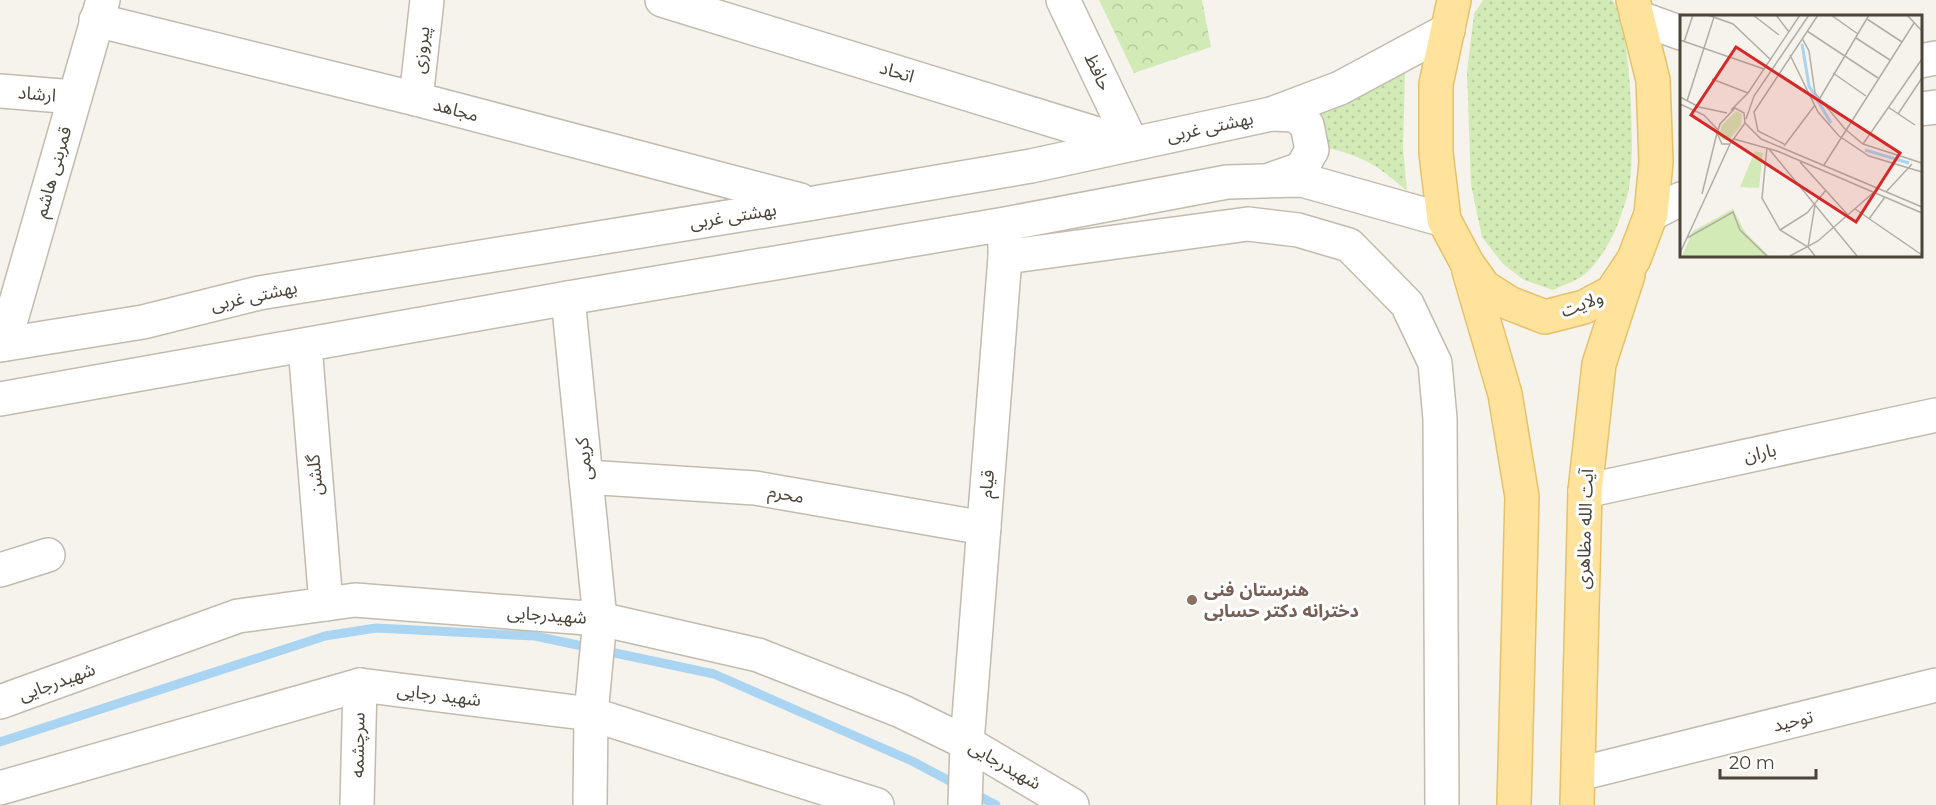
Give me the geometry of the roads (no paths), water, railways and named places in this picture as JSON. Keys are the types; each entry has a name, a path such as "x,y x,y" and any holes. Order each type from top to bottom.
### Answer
{"main road":[{"name":"ولایت","path":"1451,15 1436,84 1436,153 1444,220 1467,263 1484,287 1509,303 1545,317 1584,307 1612,292 1634,259 1651,214 1656,162 1653,80 1635,8"},
{"name":"آیت الله مظاهری","path":"1578,790 1585,491 1599,364 1634,259"},
{"path":"1467,263 1505,394 1522,497 1514,805"}],"street":[{"name":"پیروزی","path":"416,99 427,0"},
{"name":"اتحاد","path":"662,0 1132,144"},
{"name":"حافظ","path":"1063,0 1132,144"},
{"path":"1635,8 1680,32"},
{"name":"مجاهد","path":"100,10 416,99 814,203"},
{"name":"قمربنی هاشم","path":"2,345 100,10"},
{"name":"بهشتی غربی","path":"2,345 143,322 259,293 1030,166 1271,114 1340,88 1451,15"},
{"path":"1921,61 1936,58"},
{"name":"ارشاد","path":"0,91 74,97"},
{"path":"1921,109 1936,107"},
{"path":"1268,181 1301,169 1312,150 1307,125 1295,115 1271,114"},
{"path":"0,399 568,298 1005,224 1227,182 1302,180 1444,220"},
{"path":"1651,214 1680,200"},
{"name":"قیام","path":"965,805 967,743 1005,257 1005,224"},
{"path":"1005,257 1248,224 1258,225 1298,230 1349,245 1407,304 1435,363 1440,418 1442,805"},
{"name":"کریمی","path":"568,298 600,619 591,714 590,805"},
{"name":"گلشن","path":"305,346 326,604"},
{"name":"باران","path":"1585,491 1936,415"},
{"name":"محرم","path":"585,477 755,488 984,528"},
{"path":"0,570 48,555"},
{"name":"شهیدرجایی","path":"0,702 238,616 355,600 600,619 758,655 901,711 967,743 1072,805"},
{"name":"شهید رجایی","path":"0,788 360,685 591,714 877,805"},
{"name":"سرچشمه","path":"357,805 360,685"},
{"name":"توحید","path":"1578,790 1936,685"}],"waterway":[{"path":"0,742 325,636 376,628 535,636 714,674 912,761 959,786"},
{"path":"971,792 996,805"}],"place":[{"name":"هنرستان فنی دخترانه دکتر حسابی","path":"1192,600"}]}
